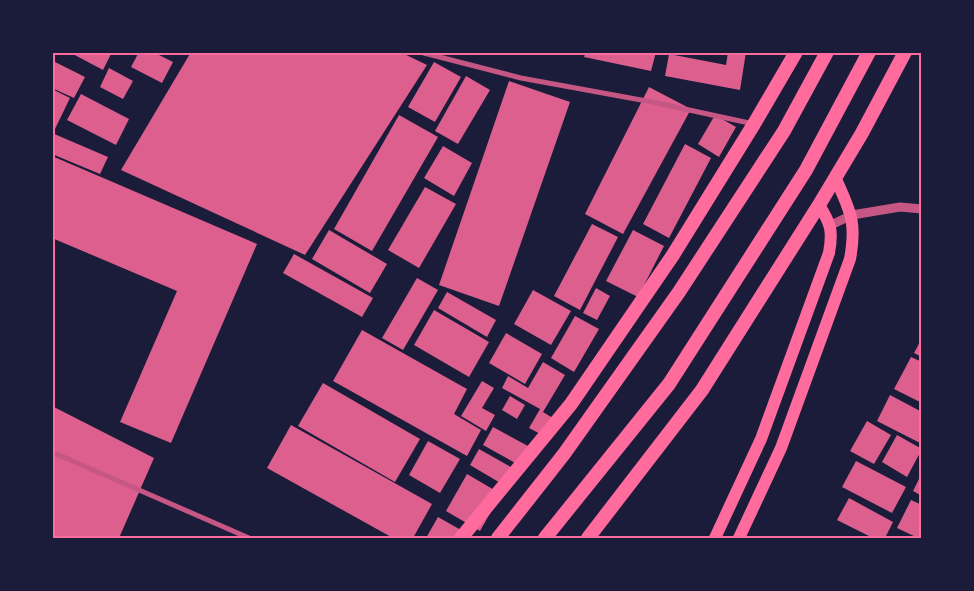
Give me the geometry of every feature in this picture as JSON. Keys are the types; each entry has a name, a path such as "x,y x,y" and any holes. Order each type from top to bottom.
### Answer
{"highway":[{"path":"461,538 571,404 673,255 796,52"},
{"path":"498,538 564,454 678,292 784,131 827,52"},
{"path":"545,538 669,384 806,170 868,52"},
{"path":"588,538 702,390 819,205 862,133 905,52"}],"main road":[{"path":"739,538 781,448 850,259 854,238 852,215 835,176"},
{"path":"715,538 761,439 828,253 832,238 830,225 819,205"}],"street":[{"path":"420,52 521,78 652,102 754,124"},
{"path":"830,225 852,215 900,207 922,209"},
{"path":"52,452 249,538"}],"building":[{"path":"69,52 112,52 103,70"},
{"path":"139,52 153,52 173,62 162,83 131,67"},
{"path":"191,52 400,52 427,65 305,255 121,170"},
{"path":"586,52 656,52 651,71 584,57"},
{"path":"728,52 746,52 740,90 665,76 669,54 726,65"},
{"path":"53,61 85,77 74,98 52,88"},
{"path":"434,62 461,77 435,122 408,107"},
{"path":"109,68 133,81 123,99 100,87"},
{"path":"466,76 490,90 458,144 435,131"},
{"path":"509,81 570,102 499,306 439,285"},
{"path":"649,87 691,109 623,234 585,214"},
{"path":"52,89 70,98 54,131 52,130"},
{"path":"81,94 129,119 116,145 67,120"},
{"path":"399,115 438,137 372,251 334,229"},
{"path":"715,115 736,127 719,157 698,144"},
{"path":"52,133 108,157 100,174 52,154"},
{"path":"685,144 711,158 669,238 643,224"},
{"path":"443,146 472,163 454,196 424,178"},
{"path":"52,156 257,244 171,443 120,422 177,291 52,238"},
{"path":"425,187 456,204 419,268 388,250"},
{"path":"592,224 618,237 580,310 554,296"},
{"path":"329,230 387,264 370,293 312,259"},
{"path":"633,230 664,246 638,297 606,281"},
{"path":"294,254 373,298 362,317 283,273"},
{"path":"417,278 438,290 403,350 382,338"},
{"path":"596,288 610,296 597,320 583,313"},
{"path":"533,290 571,311 551,345 514,324"},
{"path":"447,292 496,320 487,337 438,308"},
{"path":"434,310 489,342 469,377 414,345"},
{"path":"575,316 599,329 574,372 551,358"},
{"path":"362,330 467,389 454,414 481,430 467,456 333,381"},
{"path":"506,333 542,354 525,384 489,363"},
{"path":"922,338 922,357 914,353"},
{"path":"911,357 922,362 922,403 894,389"},
{"path":"543,362 565,375 543,412 556,420 546,437 529,428 540,409 502,388 508,376 528,388"},
{"path":"482,381 494,388 482,408 495,415 486,431 461,416"},
{"path":"323,383 420,439 395,482 298,426"},
{"path":"890,395 922,412 922,444 877,421"},
{"path":"510,396 525,405 517,419 502,410"},
{"path":"52,406 154,458 119,538 52,538"},
{"path":"867,421 891,435 874,464 850,451"},
{"path":"291,425 432,504 413,538 393,538 267,468"},
{"path":"493,427 528,446 517,464 483,445"},
{"path":"897,435 922,449 907,477 882,462"},
{"path":"428,441 460,459 440,493 409,475"},
{"path":"479,449 516,470 507,487 470,465"},
{"path":"856,461 906,487 892,513 842,487"},
{"path":"922,473 922,496 913,491"},
{"path":"467,474 501,494 480,531 446,511"},
{"path":"849,498 893,522 885,538 873,538 837,520"},
{"path":"911,500 922,505 922,538 897,528"},
{"path":"438,517 475,538 426,538"}]}
